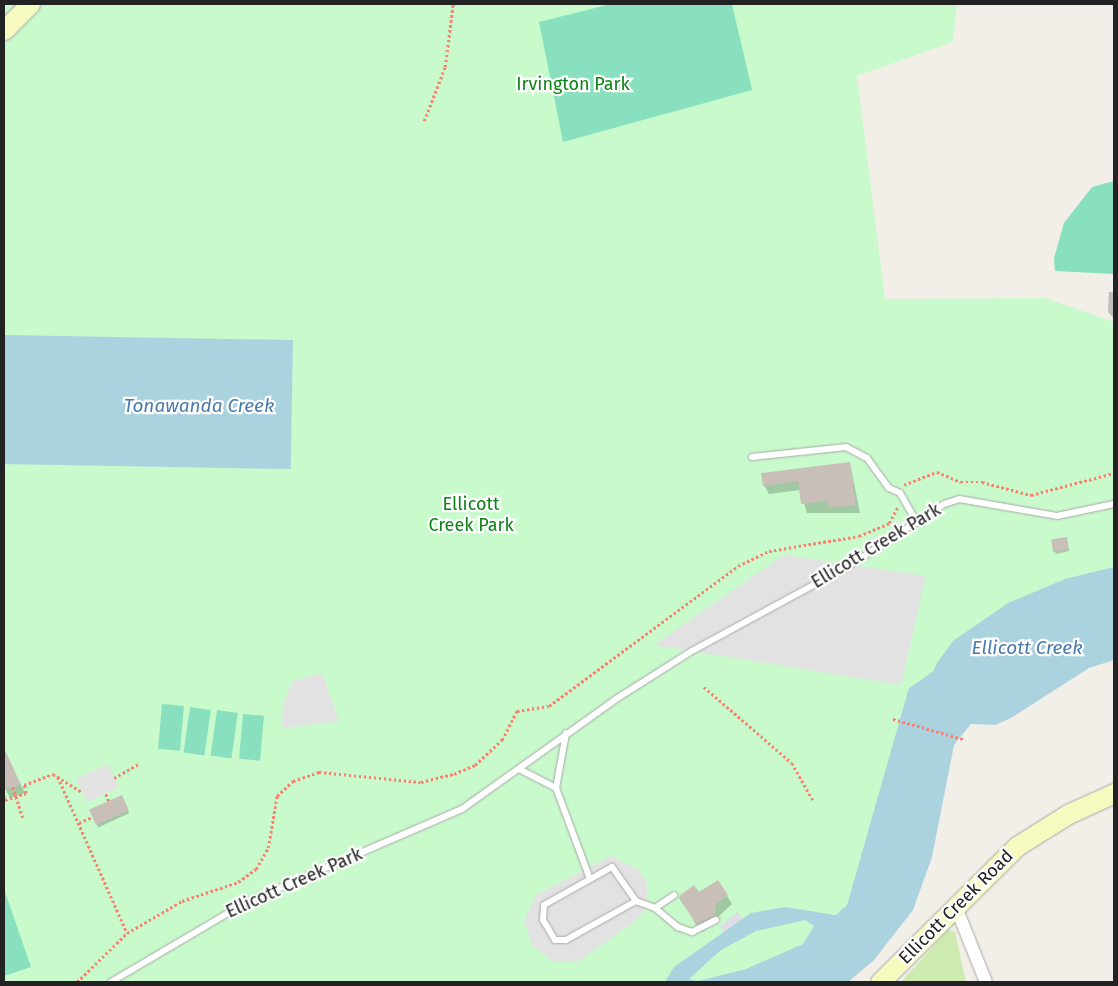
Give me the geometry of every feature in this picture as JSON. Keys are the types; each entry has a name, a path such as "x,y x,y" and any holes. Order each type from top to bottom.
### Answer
{"street":[{"path":"4,30 30,4"},
{"name":"Ellicott Creek Road","path":"880,982 955,905 1017,846 1068,814 1114,793"},
{"path":"955,905 986,982"}],"lane":[{"path":"752,457 846,447 867,458 889,488 900,493 917,522"},
{"name":"Ellicott Creek Park","path":"111,982 247,902 462,809 566,733 692,651 852,564 917,522 959,499 1057,516 1114,504"},
{"path":"566,733 556,788 590,879"},
{"path":"519,769 556,788"},
{"path":"636,901 566,940 555,940 543,920 544,905 612,867 636,901 655,908 692,932 716,920"},
{"path":"655,908 674,895"}],"path":[{"path":"424,121 445,67 453,4"},
{"path":"77,982 126,933 182,901 238,882 256,870 268,848 277,796 294,781 319,772 420,782 468,768 502,740 517,711 549,706 738,566 769,551 859,536 889,523 898,508 900,493 905,482 937,472 961,482 982,482 1031,495 1114,473"},
{"path":"704,687 792,763 814,802"},
{"path":"893,719 963,740"},
{"path":"114,778 138,764"},
{"path":"4,796 5,800 26,793 23,783 54,774 82,792"},
{"path":"58,777 126,933"},
{"path":"13,787 23,817"},
{"path":"106,794 108,800"},
{"path":"79,823 92,818"}],"green space":[{"name":"Ellicott Creek Park","path":"4,4 957,4 953,42 857,76 885,299 1045,298 1114,322 1114,605 1055,601 919,696 857,914 734,982 4,982"},
{"name":"Irvington Park","path":"611,4 732,4 752,90 563,142 539,22"},
{"path":"1114,181 1114,274 1055,271 1054,258 1064,223 1092,187"},
{"path":"162,704 184,706 180,751 158,749"},
{"path":"190,707 211,710 204,755 184,753"},
{"path":"217,710 238,713 231,758 211,756"},
{"path":"243,714 264,716 260,761 239,759"},
{"path":"4,889 31,967 4,976"},
{"path":"948,930 955,932 966,982 901,982"}],"shaded area":[{"path":"784,555 926,576 901,685 654,645"},
{"path":"322,673 339,721 282,728 283,705 293,681"},
{"path":"108,764 119,788 87,802 76,779"},
{"path":"611,856 638,869 647,883 647,907 634,922 579,961 554,962 532,945 524,921 536,895"},
{"path":"738,912 744,921 725,934 720,926"}],"water":[{"name":"Tonawanda Creek","path":"4,335 293,340 291,469 4,464"},
{"name":"Ellicott Creek","path":"1114,567 1114,660 1089,668 1011,718 995,725 971,724 954,745 932,857 913,910 874,960 848,982 665,982 674,967 751,913 785,907 835,915 845,911 867,889 880,866 890,821 885,809 896,762 937,663 953,641 1008,603 1065,579","holes":["805,920 814,926 803,944 746,969 698,981 689,979 721,950 756,931"]}],"building":[{"path":"850,462 856,505 829,508 828,501 801,504 798,481 763,486 761,473"},
{"path":"1067,537 1069,550 1053,552 1051,540"},
{"path":"4,748 21,785 4,790"},
{"path":"122,795 129,811 96,825 89,810"},
{"path":"718,880 728,895 716,904 715,915 696,925 679,896 694,885 699,892"}],"waterway":[{"name":"Ellicott Creek","path":"849,919 857,914 919,696 950,674"}]}
